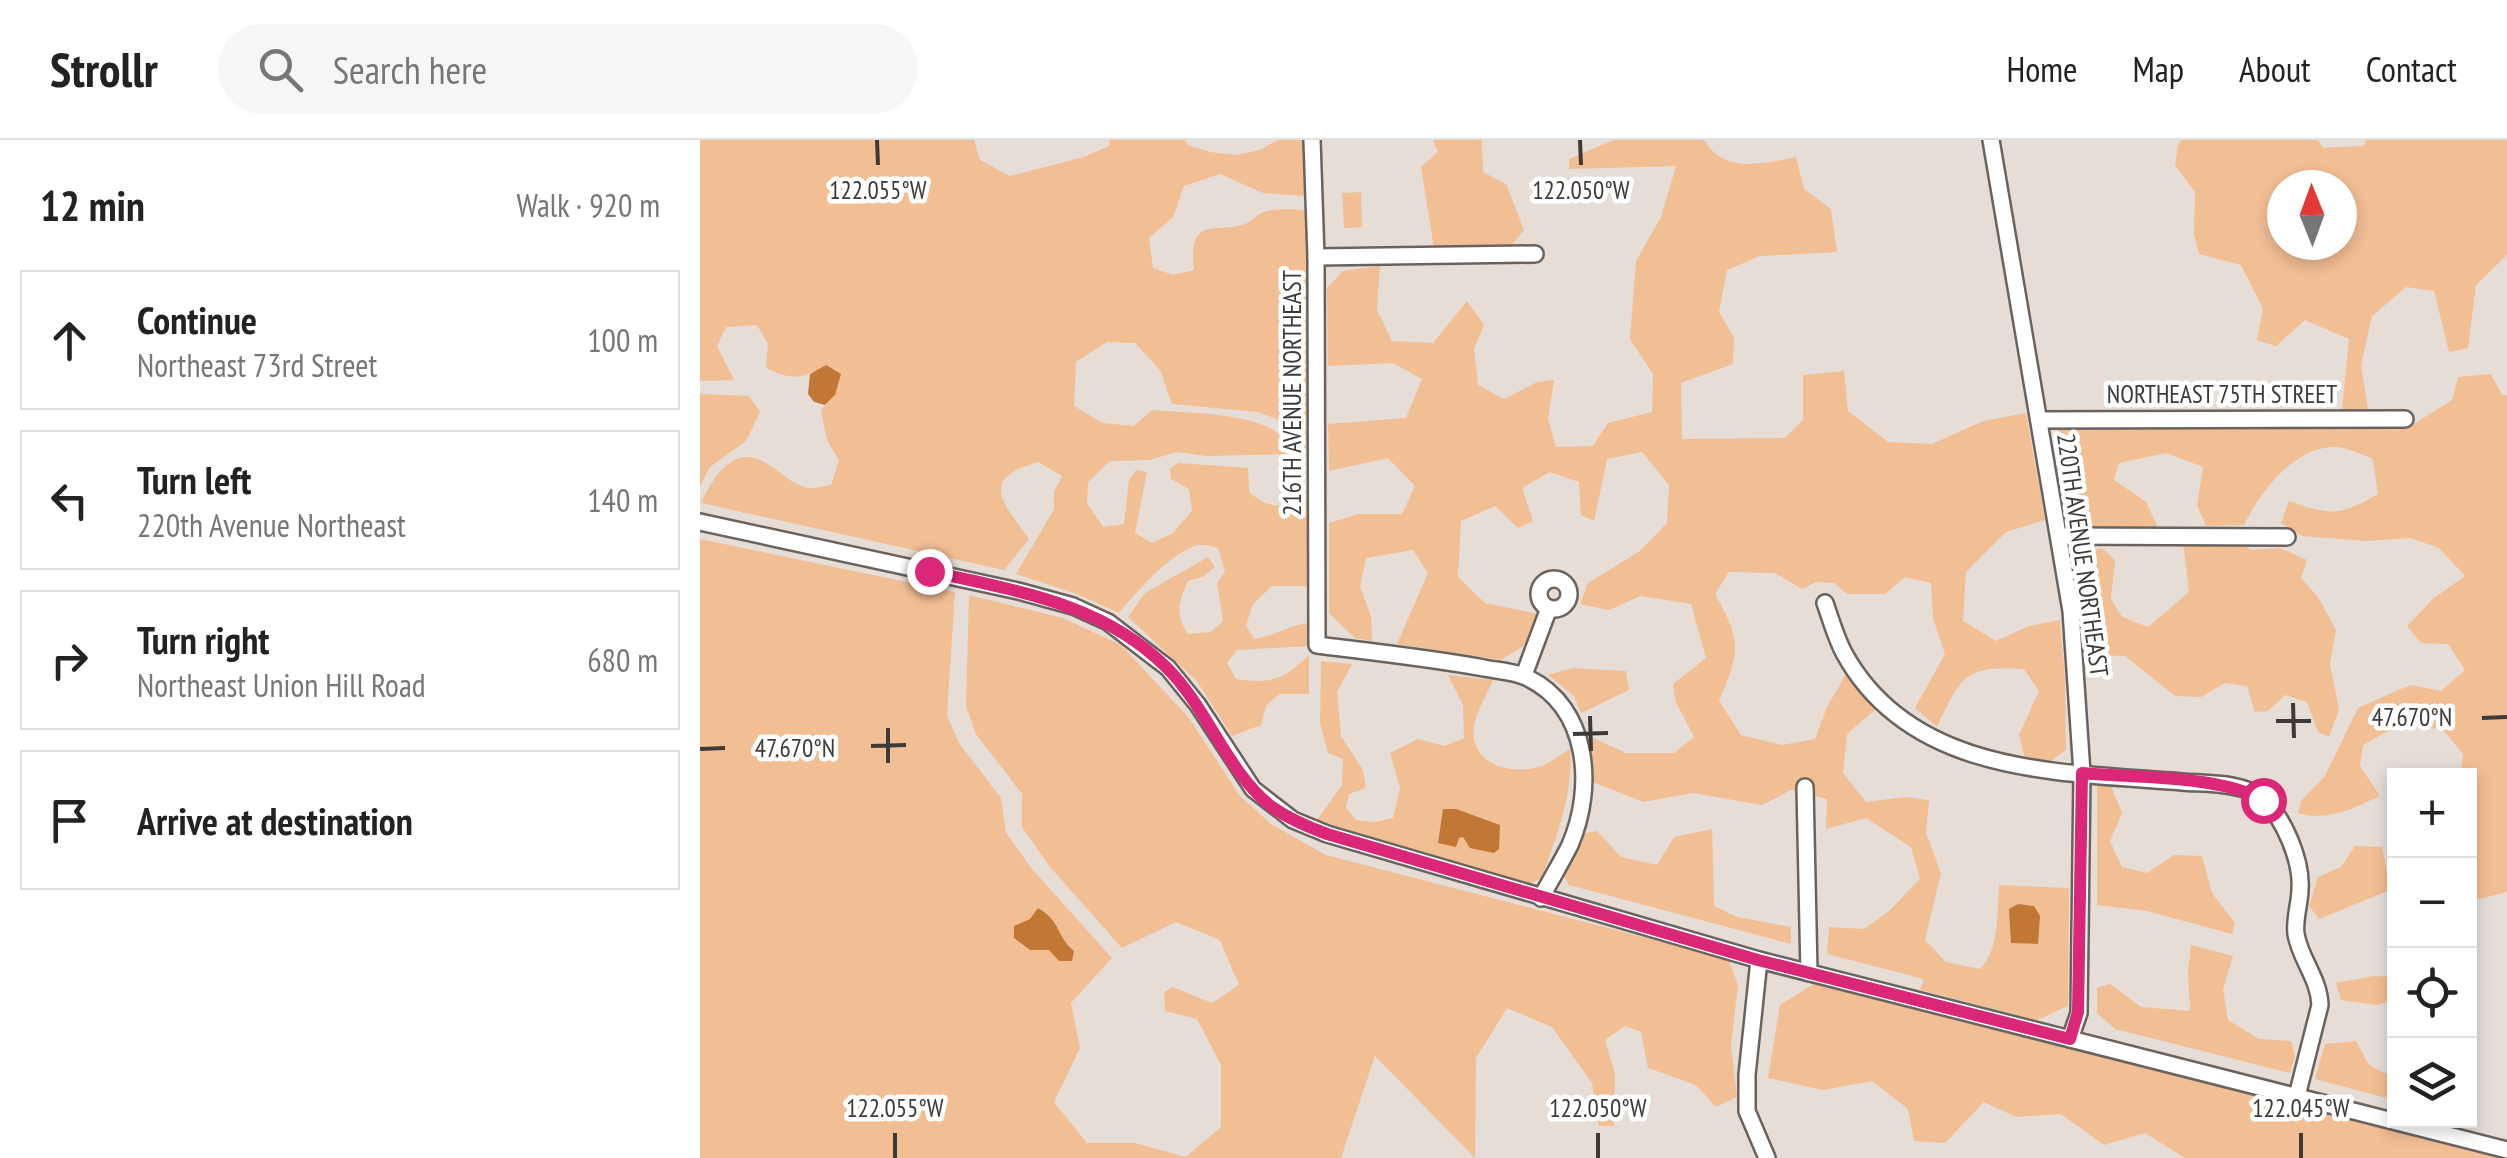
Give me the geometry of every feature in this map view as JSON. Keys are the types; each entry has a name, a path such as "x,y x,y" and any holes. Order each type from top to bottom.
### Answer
{"street":[{"name":"216TH AVENUE NORTHEAST","path":"1312,140 1318,645 1442,660 1524,676"},
{"name":"220TH AVENUE NORTHEAST","path":"1991,140 2071,611 2082,773 2078,1012 2070,1039"},
{"path":"1316,257 1535,254"},
{"name":"NORTHEAST 75TH STREET","path":"2039,420 2404,419"},
{"path":"700,522 1018,591 1072,606 1108,622 1168,668 1198,705 1253,790 1293,820 1327,834 1758,960 2507,1150"},
{"path":"2059,536 2287,537"},
{"path":"1824,604 1844,654 1872,690 1902,718 1939,742 2018,768 2223,785 2263,800 2299,867 2296,933 2320,992 2298,1096"},
{"path":"1541,898 1571,842 1581,803 1583,773 1577,728 1563,703 1524,676 1549,608"},
{"path":"1805,787 1809,973"},
{"path":"1758,960 1746,1075 1747,1111 1767,1158"}],"shaded area":[{"path":"700,140 974,140 980,160 1010,176 1084,157 1109,146 1110,140 1185,140 1188,145 1210,152 1237,155 1260,150 1278,140 1304,140 1306,196 1263,193 1220,174 1184,186 1173,217 1149,238 1153,268 1173,275 1194,270 1193,252 1200,233 1247,223 1270,210 1307,210 1312,450 1307,450 1277,419 1258,412 1172,404 1160,370 1135,343 1107,342 1076,362 1074,406 1103,423 1134,426 1152,410 1232,417 1272,429 1285,440 1292,454 1207,456 1177,452 1149,460 1110,461 1088,482 1087,503 1103,527 1124,524 1129,480 1136,470 1147,472 1135,533 1152,543 1172,534 1192,511 1189,489 1171,479 1170,468 1179,463 1248,468 1249,492 1272,505 1311,497 1310,586 1272,586 1253,604 1246,625 1254,639 1309,623 1309,646 1237,650 1227,663 1236,679 1259,681 1284,675 1309,655 1309,694 1279,694 1266,706 1261,725 1232,736 1197,681 1128,617 1145,593 1208,557 1215,567 1203,577 1188,581 1179,608 1188,634 1211,632 1223,621 1217,583 1225,571 1218,548 1200,545 1184,551 1153,575 1119,613 1016,574 1054,509 1054,492 1062,476 1038,462 1007,476 1002,484 1005,503 1029,539 1004,570 701,503 718,474 734,460 754,458 796,484 810,488 831,485 839,461 827,440 821,410 835,395 826,365 796,377 766,368 768,344 757,325 726,327 717,346 734,380 700,381"},
{"path":"1433,140 1482,140 1483,172 1506,184 1524,230 1510,247 1434,248 1421,167 1438,152"},
{"path":"1614,140 1704,140 1722,158 1745,164 1796,157 1804,189 1831,209 1837,252 1760,256 1727,270 1719,312 1734,337 1733,364 1681,383 1682,439 1785,438 1803,420 1803,375 1844,371 1848,411 1888,442 1932,444 1983,421 2026,413 2045,520 2006,532 1966,572 1963,621 1996,641 2029,626 2060,620 2066,750 2048,763 2025,758 2019,735 2039,691 2024,669 1988,669 1967,678 1952,696 1937,727 1915,708 1945,654 1933,618 1931,583 1905,577 1885,594 1847,594 1834,583 1816,582 1802,589 1775,573 1729,572 1715,594 1730,624 1735,647 1719,701 1741,735 1782,745 1815,739 1846,674 1877,708 1847,734 1843,773 1866,802 1905,797 1929,800 1926,833 1941,873 1925,940 1946,962 1980,969 1994,940 1999,885 2069,888 2068,1006 2037,1020 1920,990 1924,979 1827,954 1829,927 1864,929 1888,912 1920,879 1911,847 1866,818 1826,829 1827,799 1791,790 1762,805 1693,793 1643,802 1593,782 1591,737 1626,753 1674,753 1694,737 1675,700 1673,684 1706,658 1691,604 1641,596 1609,610 1580,604 1588,583 1640,551 1667,523 1669,485 1642,452 1607,459 1594,521 1581,515 1579,482 1550,472 1522,488 1533,521 1518,528 1495,506 1461,521 1458,577 1485,603 1538,614 1527,644 1501,660 1397,644 1428,573 1413,550 1366,558 1360,587 1371,616 1372,641 1355,638 1329,613 1329,523 1358,514 1402,514 1415,486 1388,458 1329,471 1328,424 1406,418 1422,379 1393,363 1328,366 1327,288 1343,271 1380,266 1377,310 1392,341 1433,343 1467,301 1484,325 1474,349 1478,385 1504,399 1537,382 1554,380 1548,419 1556,447 1593,446 1608,423 1652,412 1653,374 1630,339 1636,261 1661,217 1676,166 1569,169 1569,159"},
{"path":"2182,140 2318,140 2323,148 2364,146 2366,140 2507,140 2507,255 2476,285 2468,348 2449,352 2434,291 2406,287 2372,316 2361,365 2368,409 2342,410 2349,339 2305,320 2276,346 2257,340 2263,309 2241,265 2199,254 2194,235 2195,192 2175,165"},
{"path":"1361,192 1362,227 1344,228 1342,193"},
{"path":"826,365 841,374 835,395 825,405 814,402 808,394 810,374"},
{"path":"2491,374 2502,395 2507,395 2507,892 2477,900 2477,768 2462,768 2463,754 2442,729 2399,725 2363,745 2360,766 2380,796 2330,815 2298,813 2301,801 2325,776 2358,708 2410,685 2441,691 2465,670 2448,644 2421,643 2407,626 2434,598 2465,576 2439,548 2410,538 2366,541 2302,536 2281,523 2289,501 2335,511 2378,494 2373,459 2336,447 2306,454 2280,473 2244,525 2206,526 2197,505 2203,467 2166,453 2119,463 2114,480 2146,502 2158,528 2076,528 2058,429 2409,427 2452,400 2458,377"},
{"path":"700,394 749,396 760,412 746,441 710,467 700,486"},
{"path":"700,539 955,592 947,715 959,743 1001,798 1006,833 1032,869 1112,958 1071,1003 1080,1048 1054,1102 1087,1143 1135,1143 1186,1157 1221,1127 1221,1065 1197,1019 1165,1011 1164,992 1173,987 1212,1003 1239,985 1220,940 1176,922 1122,948 1050,867 1022,827 1022,794 976,734 966,706 969,595 1063,618 1121,645 1189,718 1240,796 1271,824 1326,855 1728,959 1738,985 1731,1046 1737,1097 1716,1107 1696,1085 1648,1068 1641,1032 1625,1026 1605,1040 1615,1074 1614,1126 1599,1126 1592,1083 1552,1027 1507,1008 1476,1058 1475,1158 1375,1056 1341,1158 700,1158"},
{"path":"2237,541 2251,550 2280,548 2307,560 2301,578 2318,597 2336,630 2330,664 2339,710 2329,737 2318,732 2307,702 2285,695 2268,711 2255,712 2247,686 2225,683 2201,697 2175,696 2125,656 2093,655 2080,553 2102,548 2115,560 2111,599 2122,617 2148,627 2189,592 2183,542"},
{"path":"1321,661 1352,664 1337,692 1341,736 1363,770 1366,788 1349,794 1346,808 1356,820 1375,822 1393,818 1400,788 1390,753 1418,739 1445,746 1464,738 1463,705 1448,675 1493,680 1475,720 1474,739 1478,750 1494,764 1530,769 1570,749 1567,799 1542,878 1527,885 1331,829 1317,820 1342,785 1343,759 1328,753 1320,723"},
{"path":"1572,668 1626,671 1629,690 1581,713 1574,696 1548,675"},
{"path":"2097,782 2110,783 2122,813 2110,841 2122,867 2147,873 2174,855 2202,856 2212,893 2235,923 2232,934 2147,911 2097,905"},
{"path":"1443,809 1456,809 1500,825 1499,849 1494,853 1470,848 1463,837 1456,847 1438,843"},
{"path":"1712,829 1714,906 1737,917 1791,927 1791,944 1569,885 1564,877 1580,834 1597,831 1621,857 1657,865 1674,837"},
{"path":"2355,846 2382,847 2387,891 2319,919 2309,906 2318,877 2341,867"},
{"path":"2018,904 2034,906 2040,916 2038,944 2011,943 2009,909"},
{"path":"1038,908 1051,918 1074,951 1072,961 1059,961 1049,950 1030,950 1014,938 1014,926 1030,919"},
{"path":"2191,945 2233,956 2223,989 2228,1020 2259,1039 2291,1041 2295,1056 2290,1073 2115,1029 2097,1013 2097,988 2110,984 2141,1007 2190,1011"},
{"path":"2387,977 2387,1001 2377,1005 2341,1000 2336,983"},
{"path":"1817,982 2498,1158 2185,1158 2145,1133 2104,1145 2061,1114 2016,1117 1984,1102 1945,1143 1914,1141 1908,1109 1872,1081 1823,1090 1768,1078 1780,1005"},
{"path":"2356,1041 2369,1065 2387,1074 2387,1098 2315,1079 2325,1044"}],"route":[{"path":"929,571 1072,606 1108,622 1168,668 1198,705 1253,790 1293,820 1327,834 1758,960 2070,1039 2078,1012 2082,773 2223,785 2263,800"}]}
